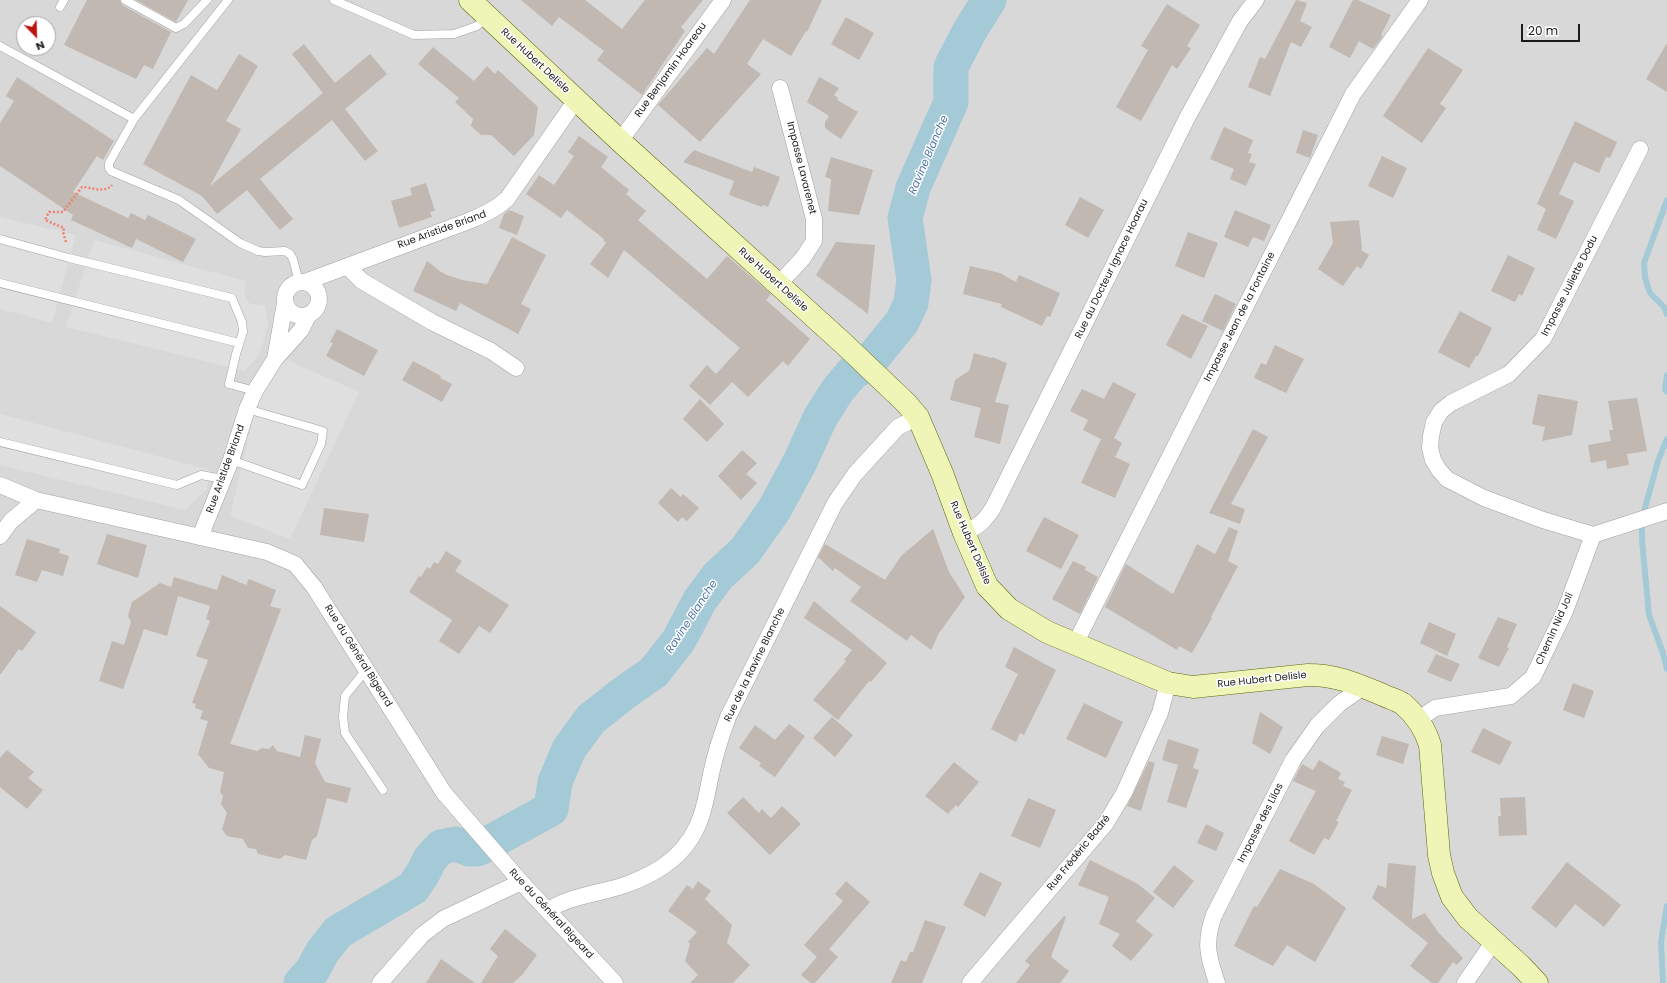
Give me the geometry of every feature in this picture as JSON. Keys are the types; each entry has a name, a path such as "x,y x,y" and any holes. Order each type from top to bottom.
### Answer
{"main road":[{"name":"Rue Hubert Delisle","path":"470,0 620,141 844,344 912,410 942,473 964,533 987,586 1008,609 1047,632 1168,683 1192,687 1308,675 1326,675 1363,687 1402,703 1425,730 1430,745 1439,855 1442,873 1452,897 1468,918 1537,983"}],"street":[{"name":"Rue Benjamin Hoareau","path":"620,141 723,0"},
{"name":"Rue du Docteur Ignace Hoarau","path":"964,533 984,522 993,508 1187,118 1240,21 1256,0"},
{"name":"Impasse Jean de la Fontaine","path":"1075,644 1353,94 1420,0"},
{"name":"Impasse Lavarenet","path":"778,285 803,258 814,241 814,219 780,88"},
{"name":"Rue Aristide Briand","path":"275,359 286,292 289,287 348,267 377,254 466,222 498,207 507,199 576,100"},
{"name":"Impasse Juliette Dodu","path":"1593,535 1543,520 1484,498 1447,479 1433,460 1430,448 1431,436 1434,422 1441,411 1451,402 1509,374 1543,339 1640,148"},
{"path":"348,267 362,281 432,322 491,351 516,368"},
{"name":"Rue Aristide Briand","path":"200,537 231,460 246,409 255,391 275,359 301,330 308,316 316,308 319,298 315,287 302,282"},
{"path":"285,303 291,313 308,316"},
{"name":"Rue de la Ravine Blanche","path":"548,910 556,904 613,889 643,879 670,863 689,841 702,815 716,754 728,717 834,503 855,474 912,410"},
{"name":"Rue du Général Bigeard","path":"0,485 36,500 267,552 295,564 314,586 444,793 521,882 615,983"},
{"path":"0,536 11,521 36,500"},
{"path":"1593,535 1667,511"},
{"name":"Chemin Nid Joli","path":"1418,720 1435,708 1511,696 1533,677 1565,611 1593,535"},
{"name":"Rue Frédéric Badré","path":"970,983 1106,824 1124,792 1160,713 1168,683"},
{"name":"Impasse des Lilas","path":"1217,983 1210,963 1207,939 1214,915 1292,760 1317,726 1339,704 1363,687"},
{"path":"380,983 422,935 444,919 521,882"},
{"path":"1465,983 1494,941"}],"lane":[{"path":"125,0 176,28 184,24 207,0"},
{"path":"228,0 134,119 109,163 109,168 111,171 179,200 240,243 258,251 285,251 290,254 293,259 302,282"},
{"path":"335,0 414,35 454,34 477,26 488,17"},
{"path":"0,46 134,119"},
{"path":"0,239 232,298 242,322 243,332 229,384 255,391"},
{"path":"0,283 239,343"},
{"path":"231,460 302,485 321,444 323,431 246,409"},
{"path":"0,442 177,485 201,475 223,479"},
{"path":"366,670 345,696 343,717 345,733 383,790"}],"path":[{"path":"63,256 66,244 63,232 64,228 44,220 49,212 63,212 82,187 104,190 108,189 118,174"}],"shaded area":[{"path":"0,0 1667,0 1667,983 0,983"},
{"path":"0,217 76,235 52,323 0,309"},
{"path":"94,240 246,281 244,294 250,304 265,305 268,326 260,353 245,371 66,327"},
{"path":"285,359 359,392 290,539 230,516 258,396"},
{"path":"0,414 210,470 207,489 185,510 0,465"}],"building":[{"path":"87,0 120,0 122,5 171,32 153,69 144,65 136,79 64,45"},
{"path":"136,0 188,0 176,22"},
{"path":"521,0 585,0 622,29 645,0 703,0 681,27 685,31 642,95 597,60 604,51 559,17 552,26"},
{"path":"750,0 822,0 807,32 806,31 791,56 763,39 747,64 761,74 700,142 658,105 707,48 714,54"},
{"path":"1296,0 1307,3 1300,21 1312,27 1301,47 1291,42 1270,96 1248,87 1260,57 1265,59"},
{"path":"1353,0 1358,0 1391,15 1381,35 1383,36 1373,49 1359,41 1350,58 1329,47"},
{"path":"1167,4 1200,25 1187,46 1191,48 1177,69 1172,65 1141,121 1116,107 1148,50 1141,46"},
{"path":"846,17 874,33 859,60 831,44"},
{"path":"1667,43 1667,92 1646,79"},
{"path":"304,44 335,83 370,54 387,74 345,109 378,151 365,161 332,120 260,179 293,219 280,230 247,190 217,214 202,196 143,164 191,75 217,90 239,54 258,66 226,121 241,129 210,186 323,93 292,54"},
{"path":"433,47 474,81 487,66 495,74 498,70 538,107 534,135 514,156 491,135 481,135 471,126 473,119 455,102 459,98 418,64"},
{"path":"1428,48 1463,70 1440,104 1446,108 1422,143 1383,116"},
{"path":"17,77 114,141 103,160 97,156 73,192 128,218 131,213 145,220 148,215 196,239 183,262 136,239 132,248 71,220 73,215 0,166 0,123 14,101 6,96"},
{"path":"819,77 839,88 834,95 838,98 837,100 858,112 841,139 825,128 825,122 829,116 807,102"},
{"path":"1575,121 1617,142 1610,158 1606,157 1599,173 1574,162 1559,194 1574,201 1556,239 1537,230 1546,209 1537,204"},
{"path":"1224,127 1253,140 1248,153 1252,154 1249,162 1256,164 1246,186 1230,179 1234,169 1210,159"},
{"path":"1303,130 1318,135 1310,158 1296,153"},
{"path":"579,136 608,157 601,167 629,190 626,194 646,211 638,220 707,279 727,256 771,294 766,300 810,339 788,366 783,361 748,397 732,382 710,405 689,386 707,365 716,374 740,348 624,250 608,278 590,264 606,243 603,240 604,239 567,210 561,218 526,194 539,175 554,185 574,156 568,152"},
{"path":"694,150 752,172 754,167 780,177 768,207 763,205 762,207 729,195 734,181 683,162"},
{"path":"1382,156 1407,168 1393,198 1368,186"},
{"path":"831,157 873,170 859,215 828,211 831,179 825,177"},
{"path":"426,183 435,211 430,212 432,217 399,228 391,201 412,195 410,188"},
{"path":"1080,197 1104,210 1088,238 1065,225"},
{"path":"509,210 524,216 517,235 499,228 504,214"},
{"path":"1235,210 1271,225 1264,241 1253,237 1248,247 1224,237"},
{"path":"1359,220 1361,250 1369,255 1361,269 1357,266 1343,286 1318,269 1333,243 1330,222"},
{"path":"1188,232 1218,243 1204,278 1175,266"},
{"path":"512,237 546,255 521,304 531,309 518,334 460,303 456,311 413,291 427,261 447,275 462,280 487,284"},
{"path":"836,242 875,245 868,314 816,275"},
{"path":"1508,255 1535,268 1522,296 1519,294 1515,302 1491,291"},
{"path":"970,266 1000,273 1016,282 1019,275 1060,293 1050,317 1047,316 1042,326 1001,307 1002,304 963,294"},
{"path":"1215,294 1236,304 1223,331 1202,321"},
{"path":"1460,311 1492,328 1478,356 1476,356 1469,368 1438,352"},
{"path":"1182,314 1208,326 1191,359 1166,345"},
{"path":"337,329 378,350 364,376 326,356 333,343 330,342"},
{"path":"1275,345 1304,359 1286,393 1254,378 1261,363 1266,365"},
{"path":"974,353 992,357 1007,363 995,402 1009,405 1000,444 974,437 981,408 950,400 955,380 969,371"},
{"path":"413,361 441,376 440,378 452,384 442,402 402,380"},
{"path":"1113,382 1136,394 1114,438 1122,443 1115,457 1130,464 1115,498 1081,483 1101,439 1083,430 1088,420 1070,411 1082,389 1104,399"},
{"path":"1538,394 1578,401 1572,435 1542,441 1545,427 1532,424"},
{"path":"1637,398 1647,451 1627,454 1629,465 1607,469 1606,460 1591,463 1588,445 1611,441 1609,430 1613,430 1608,401"},
{"path":"700,399 724,424 707,442 683,419"},
{"path":"1253,429 1268,437 1231,504 1245,509 1240,524 1209,513"},
{"path":"742,450 757,463 746,474 757,483 741,500 718,476"},
{"path":"671,488 681,497 683,494 699,508 687,521 682,517 678,522 658,503"},
{"path":"324,508 369,514 364,542 320,535"},
{"path":"1044,517 1079,535 1061,569 1026,551"},
{"path":"1229,527 1238,531 1228,561 1238,566 1211,617 1212,618 1192,653 1179,646 1177,650 1105,607 1126,564 1173,594 1197,544 1215,554"},
{"path":"933,529 949,572 965,597 939,633 931,650 911,635 907,641 850,601 861,587 835,568 833,571 818,557 825,544 885,580 901,556"},
{"path":"107,534 147,545 138,578 97,564"},
{"path":"27,539 60,549 59,553 69,556 63,576 42,570 37,582 15,575"},
{"path":"446,551 462,561 455,571 509,605 490,633 479,626 459,654 439,641 452,620 409,592 419,576 421,577 427,567 430,569 434,562 438,564"},
{"path":"1073,561 1086,567 1085,570 1098,577 1080,614 1052,599"},
{"path":"222,575 246,585 249,579 276,590 270,606 281,609 230,744 257,751 262,748 269,749 273,745 277,751 300,757 305,735 321,739 315,763 325,782 351,788 347,803 327,798 317,836 312,840 306,860 285,855 280,859 258,854 256,849 248,848 243,839 227,836 222,829 227,813 221,804 223,796 220,792 224,772 209,768 198,754 208,721 200,719 203,711 195,708 196,704 192,703 208,660 196,656 210,621 206,619 210,606 178,596 167,636 144,629 123,689 99,681 112,641 124,645 131,622 128,616 132,602 160,583 171,587 174,577 217,590"},
{"path":"814,601 887,663 871,682 869,681 838,720 813,700 846,661 844,660 852,650 804,618"},
{"path":"0,606 36,632 22,651 19,649 0,675"},
{"path":"1498,617 1517,624 1507,647 1509,648 1499,667 1478,658"},
{"path":"1429,622 1456,634 1447,656 1420,643"},
{"path":"1014,647 1056,670 1024,735 1020,733 1016,742 991,729 1018,674 1005,667"},
{"path":"1436,654 1460,664 1451,682 1427,672"},
{"path":"1573,683 1594,691 1584,718 1563,710"},
{"path":"1084,703 1123,722 1106,758 1066,739"},
{"path":"1260,712 1283,727 1270,754 1252,743"},
{"path":"832,717 853,735 835,757 813,738"},
{"path":"789,724 805,736 775,777 759,766 761,763 739,748 755,725 775,740"},
{"path":"1483,728 1512,742 1500,765 1471,752"},
{"path":"1382,736 1409,744 1403,764 1376,755"},
{"path":"1168,739 1199,749 1193,768 1199,770 1186,808 1167,802 1178,765 1162,760"},
{"path":"7,750 34,772 28,778 43,790 27,809 0,787 0,758"},
{"path":"1319,760 1341,773 1338,779 1345,782 1343,786 1352,790 1336,821 1339,822 1329,840 1324,838 1314,855 1289,841 1316,791 1293,781 1302,764 1313,770"},
{"path":"1149,761 1155,763 1141,811 1127,806"},
{"path":"954,762 979,782 958,807 956,805 948,814 925,796"},
{"path":"743,797 759,813 762,809 771,818 782,806 801,824 770,855 727,813"},
{"path":"1525,797 1527,835 1499,836 1498,816 1501,816 1500,798"},
{"path":"1028,798 1056,810 1040,848 1011,836"},
{"path":"1206,824 1224,833 1216,851 1197,843"},
{"path":"1090,860 1138,884 1155,898 1136,921 1153,935 1131,961 1112,946 1120,934 1099,924 1109,897 1078,885"},
{"path":"1567,862 1621,905 1604,927 1575,904 1556,928 1531,908"},
{"path":"1388,863 1416,866 1412,919 1425,913 1438,932 1463,958 1457,965 1453,962 1438,983 1432,983 1410,966 1428,943 1372,898 1378,885 1386,888"},
{"path":"1174,865 1194,881 1173,908 1153,892"},
{"path":"1280,869 1314,884 1346,908 1315,962 1287,945 1273,966 1234,946 1254,906 1257,907"},
{"path":"980,872 1002,883 985,917 963,905"},
{"path":"698,881 711,891 705,899 732,925 727,943 750,965 733,983 690,983 698,975 685,961 690,944 688,942 697,932 668,911 687,885 693,889"},
{"path":"846,881 870,902 829,949 838,957 815,983 811,983 801,975 817,957 804,945 843,901 835,894"},
{"path":"1064,916 1066,917 1051,957 1069,971 1060,983 1016,983 1030,965 1025,961"},
{"path":"925,920 946,927 922,983 891,983 901,960 906,962 910,952 913,952"},
{"path":"505,929 537,955 522,975 513,983 481,983 498,956 490,949"},
{"path":"441,959 475,983 426,983"}],"waterway":[{"name":"Ravine Blanche","path":"301,983 312,971 323,951 338,932 413,888 430,859 441,847 456,844 469,849 478,849 551,809 555,782 569,749 591,719 654,672 679,640 700,600 718,576 745,551 774,510 800,462 820,418 837,391 853,372 867,365 902,322 911,303 914,280 905,218 913,188 951,102 951,67 969,32 989,0"},
{"path":"1667,200 1644,263 1645,278 1650,293 1664,307 1667,314"},
{"path":"1667,375 1665,390 1667,392"},
{"path":"1667,439 1658,461 1642,522 1642,540 1649,615 1663,653 1667,669"},
{"path":"1663,983 1661,942 1667,906"}]}
